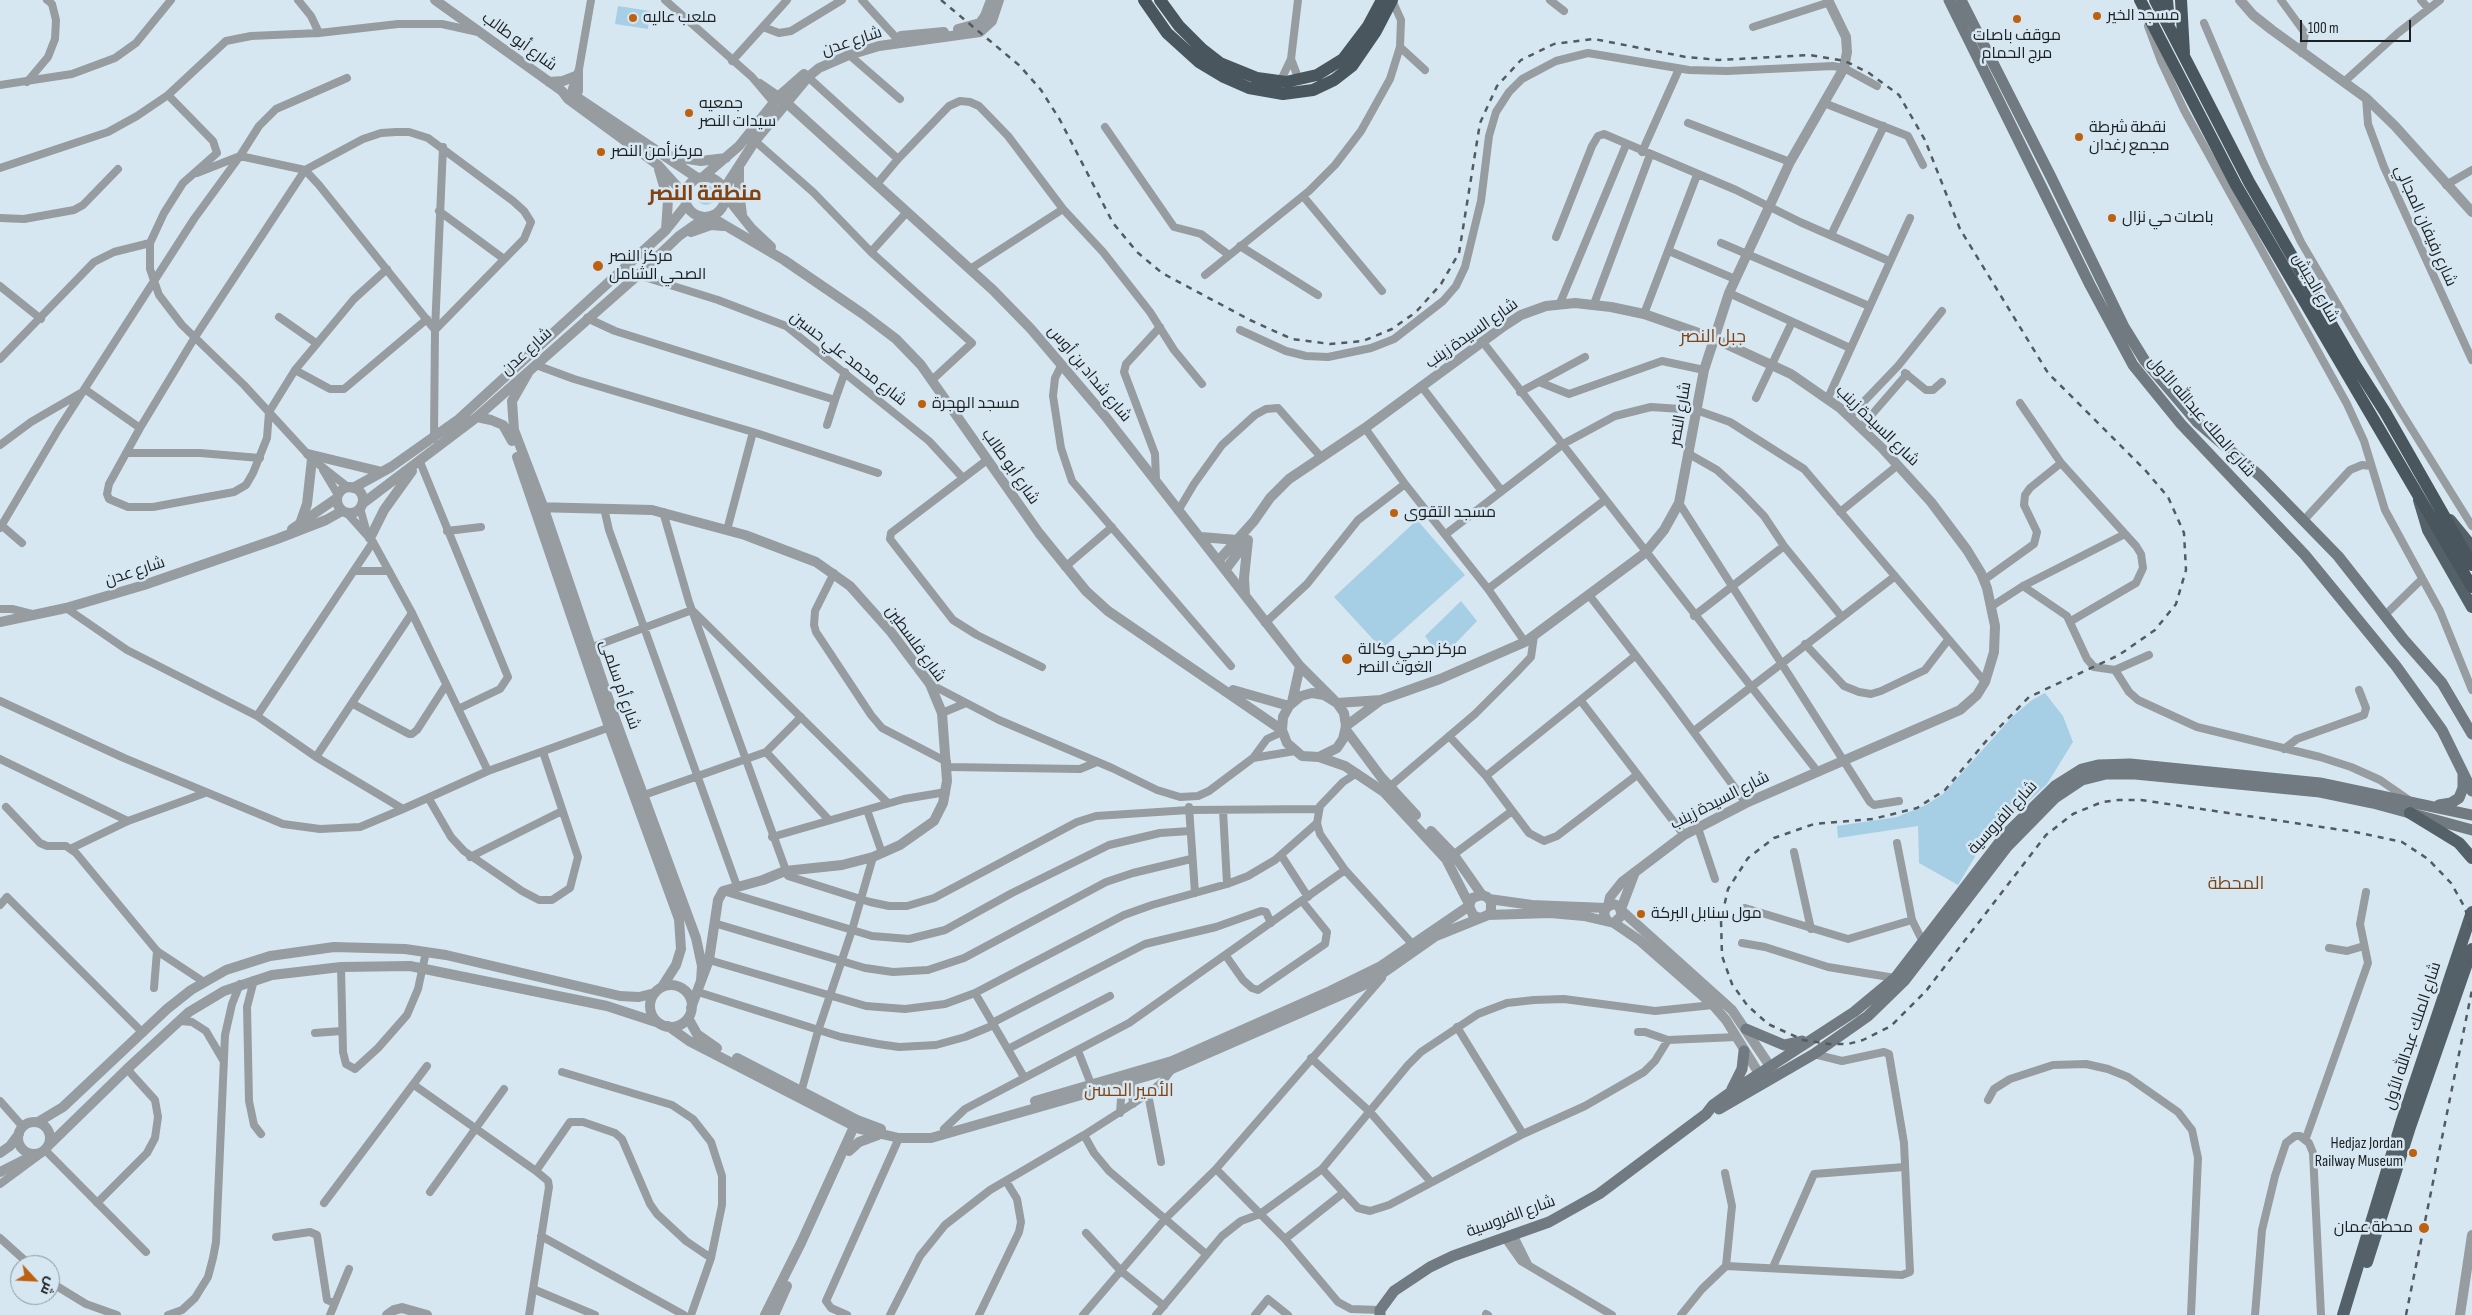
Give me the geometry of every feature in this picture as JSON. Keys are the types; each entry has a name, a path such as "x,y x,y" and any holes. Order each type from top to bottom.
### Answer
{"highway":[{"path":"1144,0 1167,33 1199,62 1224,77 1249,88 1283,94 1313,90 1334,80 1352,66 1371,39 1392,0"},
{"path":"1160,0 1179,26 1202,49 1220,63 1257,78 1280,82 1299,80 1327,70 1343,59 1362,36 1382,0"},
{"name":"شارع الجيش","path":"2140,0 2236,184 2470,583"},
{"name":"شارع الجيش","path":"2155,0 2249,182 2472,564"},
{"path":"2167,0 2170,32"},
{"path":"2181,0 2185,61"}],"main road":[{"name":"شارع الملك عبدالله الأول","path":"1949,0 2133,365 2181,424 2305,555 2396,666 2442,730 2472,791"},
{"name":"شارع الملك عبدالله الأول","path":"1961,0 2052,177 2124,327 2145,361 2190,415 2245,462 2338,556 2442,683 2472,734"},
{"path":"2181,424 2190,415"},
{"path":"2419,498 2428,530 2472,607"},
{"path":"2442,511 2472,547"},
{"path":"2423,804 2441,805 2455,801 2463,788 2463,770"},
{"name":"شارع الفروسية","path":"1774,1071 1814,1054 1826,1039 1854,1012 1895,978 1926,946 2034,817 2071,786 2096,776 2135,774 2320,792 2410,807 2472,830"},
{"name":"شارع الفروسية","path":"2410,807 2423,804 2472,815"},
{"path":"2410,807 2459,843 2472,858"},
{"name":"شارع الملك عبدالله الأول","path":"2343,1315 2401,1124 2472,912"},
{"name":"شارع الفروسية","path":"1380,1312 1394,1291 1430,1267 1565,1215 1599,1194 1706,1114 1713,1105 1731,1092 1774,1071 1875,1010 1905,980 1926,946"},
{"name":"شارع الملك عبدالله الأول","path":"2351,1315 2410,1126 2472,949"},
{"path":"1741,1033 1784,1046 1826,1039"},
{"path":"1731,1092 1742,1069 1744,1051"},
{"name":"شارع الفروسية","path":"1706,1114 1716,1111 1761,1078"}],"street":[{"path":"27,82 48,57 55,39 56,20 52,4 47,0"},
{"path":"0,85 72,74 115,58 136,43 171,0"},
{"path":"298,0 311,16 319,33"},
{"name":"شارع أبو طالب","path":"435,0 570,97 658,165 684,194"},
{"path":"570,97 580,84 577,72 592,0"},
{"path":"732,61 787,0"},
{"path":"763,27 779,33 791,31 842,0"},
{"path":"862,0 898,39"},
{"name":"شارع عدن","path":"700,177 727,158 816,66 898,39 974,26 984,20 991,0"},
{"name":"شارع عدن","path":"898,39 980,32 992,21 999,0"},
{"path":"1280,82 1291,59 1298,0"},
{"path":"1204,275 1303,196 1335,165 1361,132 1390,79 1400,47 1401,20 1392,0"},
{"path":"1550,0 1564,10"},
{"path":"2140,0 2154,46 2184,110 2348,404 2385,510 2440,611 2472,690"},
{"path":"2231,0 2366,98 2395,126 2472,212"},
{"path":"2240,0 2253,15"},
{"path":"2280,0 2305,33 2302,53"},
{"path":"2421,0 2428,8"},
{"path":"2345,81 2428,8 2440,0"},
{"name":"شارع شداد بن أوس","path":"670,1 732,61 877,184 1011,308 1062,364 1156,480 1178,511 1201,537 1265,623 1300,666 1336,701"},
{"path":"1752,27 1829,1"},
{"name":"شارع النصر","path":"1336,701 1381,700 1454,674 1530,639 1645,553 1664,530 1679,503 1704,370 1729,293 1790,162 1844,68 1847,52 1846,37 1829,1"},
{"path":"2204,23 2263,162 2301,242 2393,399 2472,526"},
{"path":"0,168 108,132 168,95 226,41 251,36 319,33 369,26 436,24 480,33"},
{"path":"1400,47 1425,70"},
{"path":"848,54 900,99"},
{"name":"شارع عدن","path":"724,192 780,102 819,68 848,54"},
{"path":"1240,330 1286,352 1318,358 1371,348 1401,335 1452,292 1463,274 1481,201 1492,123 1502,102 1515,85 1545,66 1580,54 1610,55 1679,69 1727,71 1824,66 1844,68 1877,86"},
{"path":"1291,59 1299,80"},
{"path":"1594,304 1646,154 1679,69"},
{"path":"549,82 564,81 577,72"},
{"path":"808,77 898,159"},
{"path":"22,543 1,526 58,430 86,390 194,219 240,156 259,126 276,109 347,78"},
{"path":"168,95 213,141 217,149 215,156 188,177 164,213 150,243 148,257 154,284 166,306 194,337 269,412 322,469 345,512 370,538 412,613 488,771"},
{"name":"شارع أبو طالب","path":"570,97 700,177"},
{"name":"شارع رفيفان المجالي","path":"2366,98 2368,124 2384,167 2472,360"},
{"path":"877,184 898,159 949,106 960,101 970,102 978,106 1008,136 1063,209 1102,252 1160,327 1174,350 1202,384"},
{"path":"1824,103 1909,137 1923,165"},
{"path":"1688,123 1790,162"},
{"path":"1831,235 1884,126"},
{"path":"1105,127 1174,227 1201,234 1229,255"},
{"path":"387,269 354,299 295,370 269,412 267,438 260,458 246,485 234,492 138,508 118,504 109,499 107,494 109,484 194,337 305,170 350,145 381,133 408,132 418,134 443,147 513,201 528,216 531,222 528,232 435,330"},
{"path":"1556,237 1598,136 1604,134 1889,261"},
{"path":"755,141 813,192 871,252 972,343 932,380"},
{"path":"1560,304 1626,145"},
{"path":"434,438 435,330 443,147"},
{"path":"664,155 701,161 727,158"},
{"path":"188,177 240,156 305,170 428,319 435,330"},
{"path":"658,165 668,200 666,230"},
{"path":"739,166 742,216"},
{"path":"0,218 24,220 74,210 83,205 118,168"},
{"path":"2446,185 2472,170"},
{"path":"1644,314 1697,174"},
{"path":"700,177 719,182 724,192 724,204 719,212 708,217 690,212 686,205 684,194 688,186 700,177"},
{"name":"شارع أبو طالب","path":"724,192 742,216 784,260"},
{"path":"1303,196 1382,291"},
{"name":"شارع عدن","path":"351,488 382,472 434,438 493,390 666,230 686,205"},
{"path":"970,269 1063,209"},
{"path":"439,212 504,259"},
{"path":"871,252 907,212"},
{"name":"شارع أبو طالب","path":"708,217 729,227 784,260 896,339 913,356 932,380 986,460 1065,567 1108,611 1218,685 1282,731"},
{"name":"شارع عدن","path":"361,506 477,417 638,275 679,236 708,217"},
{"path":"1828,398 1910,218"},
{"path":"679,236 711,225 729,227"},
{"path":"0,359 41,319 94,262 114,252 150,243"},
{"path":"1721,243 1869,306"},
{"path":"1240,246 1318,294"},
{"path":"1669,250 1735,279"},
{"name":"شارع محمد علي حسين","path":"638,275 718,300 782,323 929,441 963,478"},
{"path":"0,286 41,319"},
{"path":"1729,293 1850,348"},
{"name":"شارع السيدة زينب","path":"1226,569 1254,521 1280,487 1521,316 1560,304 1594,304 1644,314 1713,338 1772,365 1828,398 1850,416 1898,465 1955,533 1984,580 1992,606 1995,626 1994,652 1985,682 1977,695 1960,710 1746,803 1684,835 1635,871 1615,890 1607,907"},
{"path":"1850,416 1898,366 1942,311"},
{"path":"279,317 316,343"},
{"path":"587,318 615,331 835,400"},
{"path":"295,370 330,389 344,389 428,319"},
{"path":"1756,398 1792,322"},
{"path":"1156,480 1154,454 1124,372 1126,364 1160,327"},
{"path":"1482,342 1694,616 1752,686 1817,771"},
{"path":"1520,392 1585,357"},
{"path":"1539,382 1569,394 1662,360 1704,370"},
{"path":"1062,364 1055,378 1052,396 1063,457 1076,488 1112,527 1231,666"},
{"path":"536,365 574,379 753,432 878,473"},
{"path":"1898,366 1929,391 1942,382"},
{"path":"827,425 845,372"},
{"name":"شارع أم سلمى","path":"528,373 512,401 512,420 540,510 681,926 682,941 679,957 659,990"},
{"path":"1861,427 1907,374"},
{"path":"1422,387 1501,490"},
{"path":"86,390 140,428"},
{"path":"0,445 31,422 86,390"},
{"path":"2020,403 2061,463 2141,554 2143,568 2141,576 2136,583 2071,621"},
{"path":"1446,534 1562,444 1614,416 1631,410 1662,406 1696,410 1730,422 1788,457 1809,474 1894,577 1985,682"},
{"path":"1178,511 1194,484 1222,445 1255,415 1266,409 1278,408 1321,457"},
{"name":"شارع أم سلمى","path":"477,417 497,422 509,433 540,510"},
{"path":"1365,428 1405,484 1530,639 1534,650 1529,660 1475,714 1387,789"},
{"path":"726,530 753,432"},
{"path":"126,453 200,453 260,458"},
{"path":"1689,454 1717,470 1764,516 1784,546 1842,617"},
{"path":"310,456 382,472"},
{"path":"300,524 307,504 310,456"},
{"path":"986,460 890,534 890,538 954,620 977,635 1042,667"},
{"path":"1984,580 2034,544 2037,532 2024,505 2024,499 2030,488 2061,463"},
{"path":"418,464 508,677 500,689 458,709"},
{"path":"257,716 354,571 384,510 418,464"},
{"path":"1840,512 1898,465"},
{"path":"2304,520 2350,470 2362,465 2371,466"},
{"path":"322,469 361,494 361,506 370,538"},
{"path":"1265,623 1306,584 1358,520 1405,484"},
{"path":"338,497 344,489 351,488"},
{"name":"شارع عدن","path":"277,539 338,497"},
{"path":"1488,589 1605,500"},
{"path":"1679,503 1870,802 1874,805 1899,801"},
{"path":"345,512 352,513 361,506"},
{"path":"604,508 609,530 737,886"},
{"name":"شارع فلسطين","path":"540,510 604,508 645,509 663,512 726,530 806,557 834,573 862,598 891,632 930,684 942,713 947,764 946,792 941,809 934,821 918,833 878,855 842,865 785,871 763,880 723,891"},
{"name":"شارع عدن","path":"0,622 66,608 144,585 277,539 345,512"},
{"path":"663,512 692,610 772,837 788,876 862,899 897,906 925,902 1077,822 1107,815 1189,810 1318,809"},
{"path":"1065,567 1112,527"},
{"path":"447,531 481,528"},
{"path":"1992,606 2023,586 2125,534"},
{"path":"1201,537 1243,540 1245,596"},
{"name":"شارع السيدة زينب","path":"1219,560 1243,540"},
{"path":"1694,616 1784,546"},
{"path":"354,571 389,571"},
{"path":"834,573 815,611 814,625 816,632 871,715 882,728 947,764 1080,769 1096,762"},
{"path":"1694,731 1894,577"},
{"path":"2385,615 2422,579"},
{"path":"2023,586 2061,610 2071,621 2090,664 2098,669 2115,670 2149,655"},
{"path":"1589,595 1694,731 1746,803"},
{"path":"2,608 34,615"},
{"path":"66,608 127,650 257,716 316,757 403,809"},
{"path":"587,649 692,610"},
{"path":"692,610 888,803"},
{"path":"316,757 412,613"},
{"path":"1806,644 1844,686 1871,694 1925,670 1948,640"},
{"path":"1486,776 1635,656"},
{"path":"1300,666 1290,704 1283,717 1282,731 1287,743 1302,756 1319,757 1345,766 1387,789"},
{"path":"2115,670 2129,692 2142,702 2204,730 2351,767 2380,780 2410,807"},
{"path":"930,684 1000,720 1172,796 1188,797 1209,791 1253,758 1267,739 1282,731"},
{"path":"353,704 412,734 417,730 446,685"},
{"name":"شارع أبو طالب","path":"1218,685 1248,696 1290,704"},
{"path":"2284,749 2297,739 2364,715 2366,708 2359,690"},
{"path":"1130,1077 1172,1061 1330,991 1436,936 1484,916 1492,907 1486,896 1387,789 1346,728 1344,713 1336,701 1324,695 1312,693 1301,696 1290,704"},
{"path":"0,700 124,758 205,793 283,824 299,828 360,827 429,799 488,771 613,726"},
{"name":"شارع النصر","path":"1346,728 1381,700"},
{"path":"1581,701 1684,835"},
{"path":"942,713 966,703"},
{"path":"644,795 766,752 801,717"},
{"name":"شارع أم سلمى","path":"613,726 644,795 696,938 702,966 701,981 689,1013"},
{"path":"1319,757 1337,748 1346,728"},
{"path":"1449,736 1486,776 1512,812 1534,837 1539,840 1548,840 1557,836 1637,775"},
{"path":"1253,758 1295,751"},
{"path":"429,799 451,837 470,857 533,897 545,901 552,900 570,888 578,862 577,852 543,752"},
{"path":"766,752 829,820"},
{"path":"0,759 128,821"},
{"path":"1343,782 1346,773 1345,766"},
{"path":"1357,773 1326,797 1318,809 1317,823 1326,845 1345,870 1414,947"},
{"path":"772,837 888,803 946,792"},
{"path":"6,807 40,843 72,848 128,821 205,793"},
{"path":"1188,797 1195,893"},
{"path":"801,1095 829,996 878,855 867,810"},
{"path":"1223,810 1227,884"},
{"path":"470,857 562,811"},
{"path":"1450,857 1512,812"},
{"path":"709,960 866,1006 905,1009 945,1004 975,993 1124,915 1227,884 1259,870 1281,855 1317,823"},
{"path":"1698,828 1715,878"},
{"path":"701,981 709,960 718,900 723,891 872,936 897,939 938,933 1094,850 1149,836 1190,831"},
{"path":"1897,843 1912,920 1926,946"},
{"path":"72,848 157,951 204,982"},
{"path":"1794,852 1811,929"},
{"path":"1226,956 1243,980 1252,988 1258,990 1325,944 1328,937 1327,932 1305,899 1281,855"},
{"path":"1450,857 1471,913 1484,916 1550,913 1611,922 1621,919 1622,910 1635,871"},
{"path":"714,923 841,963 893,972 916,971 941,967 964,958 1106,882 1133,873 1192,859"},
{"path":"944,1129 960,1112 1129,1023 1345,870"},
{"path":"2321,1315 2312,1153 2306,1138 2367,967 2368,959 2360,924 2366,892"},
{"path":"1083,1315 1165,1219 1216,1169 1385,974 1414,947 1469,905 1475,896 1486,896 1532,905 1607,907 1613,904 1622,910 1653,945 1741,1033 1774,1071"},
{"path":"0,905 7,897 142,1033"},
{"path":"1607,907 1604,916 1611,922 1653,945 1723,1002 1741,1033 1744,1051 1761,1078"},
{"path":"1745,908 1848,939 1912,920"},
{"path":"698,992 818,1031 878,1044 919,1046 952,1041 993,1024 1144,944 1216,926 1262,911 1266,912 1272,923"},
{"path":"1742,944 1772,949 1828,966 1895,978"},
{"path":"2329,948 2347,951 2364,946"},
{"path":"0,1153 10,1146 21,1130 30,1122 38,1122 63,1107 179,999 204,982 250,961 312,949 372,947 426,952 620,996 639,997 672,985 681,988 690,999 689,1013 693,1029 705,1041 842,1120 897,1133 926,1133 944,1129 1091,1084 1119,1080"},
{"path":"154,988 157,951"},
{"path":"341,967 341,1031 346,1064 351,1068 358,1068 406,1015 415,998 424,968 426,952"},
{"path":"0,1184 43,1151 127,1069 200,1004 240,984 254,980 287,972 341,967 387,966 424,968 607,1006 664,1025 677,1026 689,1013"},
{"path":"659,990 651,1002 651,1012 664,1025 689,1041 801,1095 878,1135 899,1138 931,1138 1119,1080 1172,1069 1369,983 1385,974"},
{"path":"254,980 248,998 246,1014 250,1109 254,1125 261,1134"},
{"path":"168,1315 182,1310 195,1298 208,1277 213,1258 216,1242 224,1062 228,1016 240,984"},
{"path":"975,993 1024,1077"},
{"path":"1008,1049 1110,996"},
{"path":"1156,1315 1206,1254 1236,1224 1260,1214 1322,1168 1408,1065 1457,1027 1478,1014 1507,1003 1534,1000 1564,999 1655,1011 1713,1004"},
{"path":"228,1016 237,1012 246,1014"},
{"path":"180,1021 192,1022 206,1031 224,1062"},
{"path":"1457,1027 1523,1134"},
{"path":"315,1033 341,1031"},
{"path":"1638,1032 1645,1032 1668,1040 1741,1033"},
{"path":"1322,1168 1358,1208 1370,1211 1389,1205 1523,1134 1585,1106 1644,1072 1655,1061 1668,1040"},
{"path":"1078,1051 1091,1084"},
{"path":"1726,1266 1908,1274 1910,1267 1902,1118 1889,1054 1884,1052 1842,1061 1814,1054"},
{"path":"1311,1058 1370,1112 1431,1182"},
{"path":"1988,1100 1994,1089 2004,1081 2047,1066 2075,1063 2097,1066 2118,1073 2160,1098 2178,1112 2192,1130 2198,1158 2191,1315"},
{"path":"324,1203 427,1066"},
{"path":"97,1203 147,1153 156,1133 158,1118 155,1100 127,1069"},
{"path":"890,1315 912,1270 936,1234 964,1209 1006,1181 1134,1104 1163,1081 1172,1069"},
{"path":"562,1072 672,1105 685,1112 703,1130 716,1152 723,1192 718,1232 691,1315"},
{"path":"1130,1077 1134,1104"},
{"path":"1119,1080 1120,1113"},
{"path":"414,1085 536,1171 549,1184 529,1315"},
{"path":"430,1192 504,1089"},
{"path":"1148,1094 1161,1162"},
{"path":"0,1101 21,1130 20,1146 26,1152 43,1151 146,1252"},
{"path":"774,1315 847,1147 846,1133 842,1120"},
{"path":"0,1172 43,1151 51,1137 48,1129 38,1122"},
{"path":"536,1171 570,1122 583,1122 615,1133 622,1139 650,1204 657,1214 686,1241 711,1258"},
{"path":"765,1315 858,1124"},
{"path":"847,1147 878,1135"},
{"path":"1084,1135 1094,1153 1109,1171 1206,1254"},
{"path":"2255,1315 2262,1230 2275,1176 2286,1143 2295,1136 2306,1138"},
{"path":"846,1315 831,1308 826,1301 899,1138"},
{"path":"1773,1267 1814,1174 1904,1167"},
{"path":"1216,1169 1285,1239 1338,1302 1351,1308 1380,1312"},
{"path":"1682,1315 1702,1289 1726,1266 1732,1206 1725,1173"},
{"path":"979,1315 1019,1232 1021,1222 1017,1199 1006,1181"},
{"path":"1285,1239 1343,1193"},
{"path":"276,1237 310,1232 317,1235 328,1300 335,1303"},
{"path":"1086,1232 1121,1271 1164,1306"},
{"path":"2460,1315 2472,1235"},
{"path":"541,1236 684,1315"},
{"path":"1509,1236 1528,1264 1598,1312 1612,1315"},
{"path":"2,1244 17,1255"},
{"path":"330,1315 349,1269"},
{"path":"60,1288 86,1304 117,1315"},
{"path":"533,1289 595,1315"},
{"path":"1254,1315 1268,1299 1288,1315"},
{"path":"387,1315 394,1310 402,1308 427,1315"},
{"path":"1356,1315 1367,1310"}],"shaded area":[{"name":"ملعب عاليه","path":"618,6 650,11 648,29 615,24"},
{"path":"702,185 710,185 716,191 716,199 710,205 702,205 696,199 696,191"},
{"path":"1417,520 1465,575 1382,649 1334,597"},
{"path":"1461,601 1477,621 1454,645 1438,655 1425,636"},
{"path":"2045,693 2063,716 2073,742 2047,784 1982,845 1958,885 1919,863 1918,826 1838,838 1837,826 1897,817 1926,805 1943,794 2012,717 2032,700"}],"railway":[{"path":"941,0 1020,66 1041,90 1060,120 1113,223 1137,252 1162,273 1250,320 1292,339 1330,344 1363,341 1392,329 1416,312 1441,284 1459,253 1480,123 1497,86 1521,60 1554,44 1594,39 1686,57 1719,60 1810,55 1845,61 1869,73 1899,95 1925,140 1960,229 2048,373 2146,471 2168,497 2184,533 2186,570 2176,604 2155,630 2119,655 2029,697 1987,740 1945,790 1917,808 1873,819 1814,824 1774,838 1748,858 1728,889 1721,920 1722,956 1732,984 1747,1005 1768,1024 1803,1040 1829,1044 1848,1044 1863,1040 1891,1026 1926,991 2046,835 2073,814 2102,802 2141,800 2355,832 2402,842 2428,859 2451,883 2465,908 2472,933"},
{"path":"2406,1315 2472,990"}],"place":[{"name":"مسجد الخير","path":"2097,16"},
{"name":"ملعب عاليه","path":"633,18"},
{"name":"موقف باصات مرج الحمام","path":"2017,19"},
{"name":"جمعيه سيدات النصر","path":"689,113"},
{"name":"نقطة شرطة مجمع رغدان","path":"2079,137"},
{"name":"مركز أمن النصر","path":"601,152"},
{"name":"باصات حي نزال","path":"2112,218"},
{"name":"مركز النصر الصحي الشامل","path":"598,266"},
{"name":"مسجد الهجرة","path":"922,404"},
{"name":"مسجد التقوى","path":"1394,513"},
{"name":"مركز صحي وكالة الغوث النصر","path":"1347,659"},
{"name":"مول سنابل البركة","path":"1641,914"},
{"name":"Hedjaz Jordan Railway Museum","path":"2413,1153"},
{"name":"محطة عمان","path":"2424,1228"}],"district":[{"name":"منطقة النصر","path":"705,195"},
{"name":"جبل النصر","path":"1713,337"},
{"name":"المحطة","path":"2236,884"},
{"name":"الأمير الحسن","path":"1129,1091"}]}
